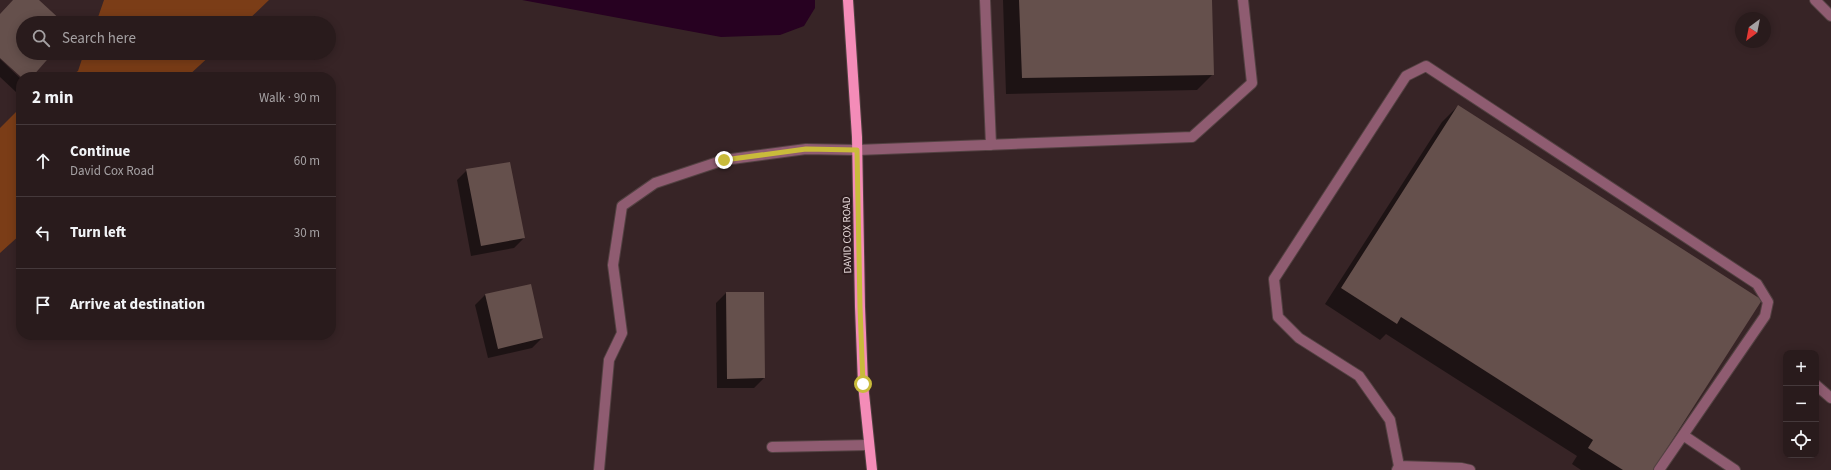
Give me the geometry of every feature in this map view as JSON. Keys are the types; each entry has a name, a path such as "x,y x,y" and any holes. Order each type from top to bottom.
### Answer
{"main road":[{"name":"DAVID COX ROAD","path":"848,0 857,150 863,384 872,470"}],"lane":[{"path":"985,0 991,145"},
{"path":"599,470 609,360 622,333 613,265 622,206 655,183 724,160 806,149 857,150 1192,137 1252,83 1243,0"},
{"path":"1815,0 1831,16"},
{"path":"1470,470 1461,468 1398,468 1390,420 1359,376 1299,338 1278,317 1274,279 1406,76 1426,66 1757,284 1768,302 1766,316 1659,470"},
{"path":"1819,388 1831,398"},
{"path":"1683,435 1735,470"},
{"path":"772,447 869,445"}],"shaded area":[{"path":"104,0 269,0 252,16 98,16"},
{"path":"522,0 815,0 815,8 804,26 780,35 721,37"},
{"path":"82,60 205,60 192,72 76,72"},
{"path":"16,112 16,239 0,253 0,128"}],"building":[{"path":"13,0 39,0 56,16 16,16 16,60 47,60 36,72 16,72 0,58 0,14"},
{"path":"1019,0 1212,0 1214,75 1022,78"},
{"path":"1458,105 1762,300 1653,470 1623,470 1588,448 1593,440 1401,317 1397,324 1341,288"},
{"path":"510,162 525,238 481,246 466,169"},
{"path":"531,284 543,338 498,349 485,294"},
{"path":"726,292 764,292 765,378 727,379"}],"route":[{"path":"724,160 806,149 857,150 863,384"}]}
